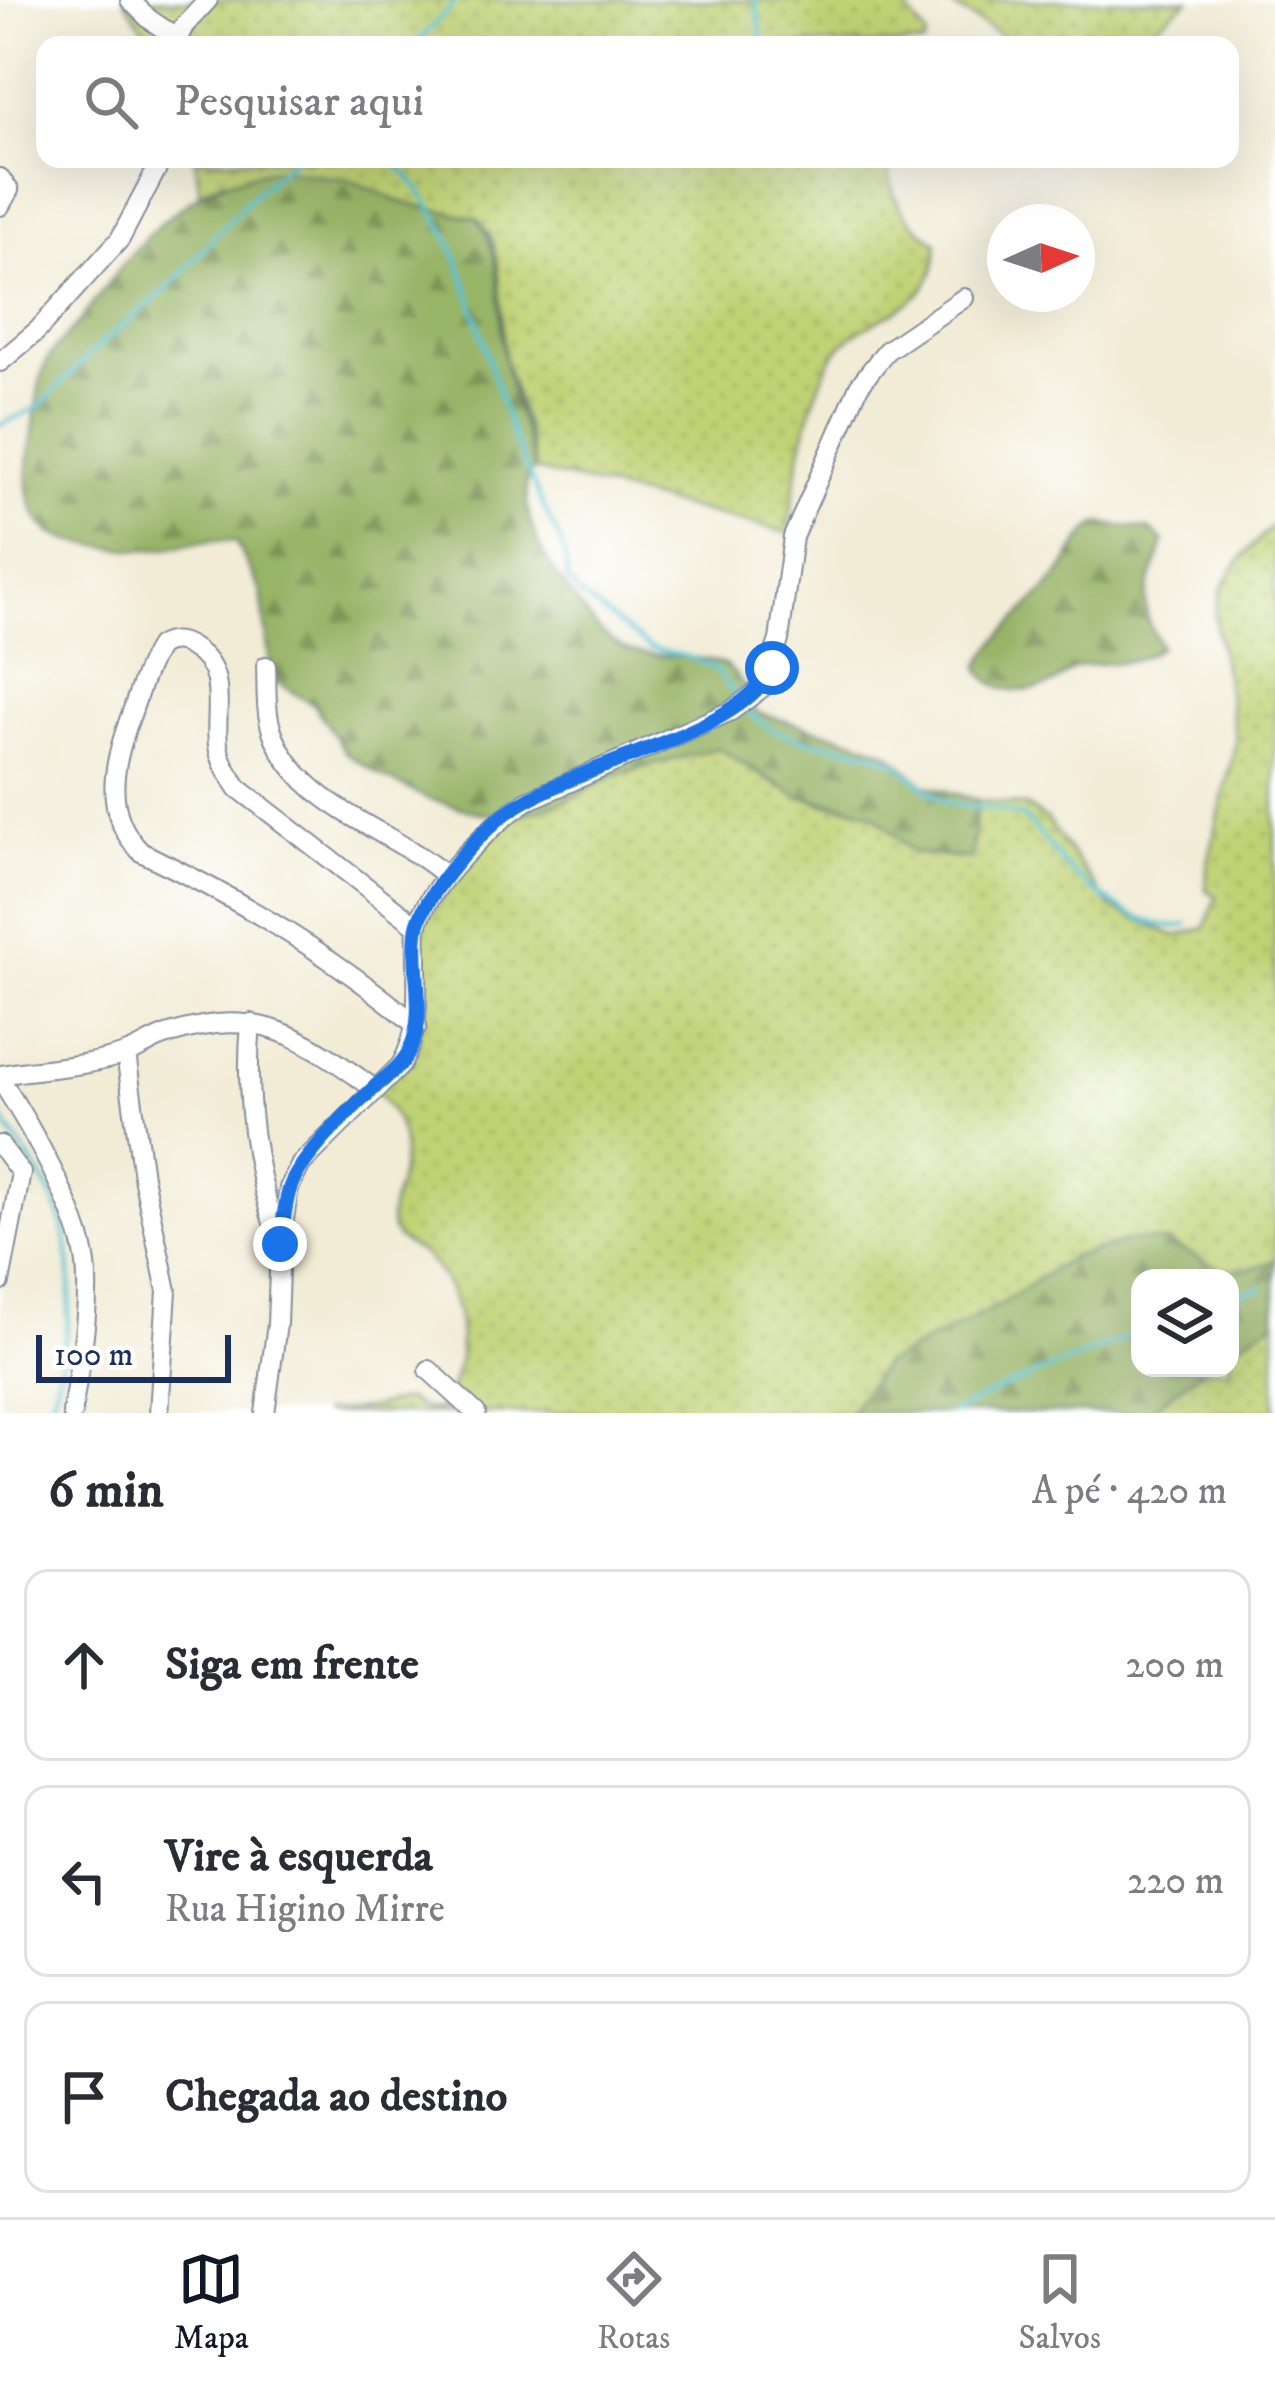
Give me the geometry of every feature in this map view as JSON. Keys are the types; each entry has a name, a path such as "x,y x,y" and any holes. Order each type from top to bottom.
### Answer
{"street":[{"path":"130,0 170,36"},
{"path":"180,36 208,0"},
{"path":"0,362 28,341 120,239 157,168"},
{"path":"0,178 9,190 0,206"},
{"path":"265,1413 289,1188 301,1164 401,1065 417,1026 417,926 446,876 499,818 527,801 731,710 763,687 779,640 794,537 859,386 886,351 964,298"},
{"path":"417,926 238,788 224,768 218,747 218,686 208,660 190,645 176,641 159,646 119,746 112,779 116,814 126,837 141,852 302,938 363,980 417,1026"},
{"path":"266,666 271,729 284,757 345,814 410,847 446,876"},
{"path":"72,1413 87,1305 82,1240 0,1077 126,1054 169,1034 251,1023 308,1042 373,1088"},
{"path":"251,1023 247,1074 252,1124 266,1204 280,1244"},
{"path":"126,1054 143,1177 167,1291 159,1413"},
{"path":"0,1145 21,1173 0,1282"},
{"path":"429,1370 476,1413"}],"green space":[{"path":"124,0 900,0 927,36 149,36"},
{"path":"958,0 1189,0 1143,36 1002,36 952,6"},
{"path":"196,168 889,168 901,208 937,243 934,268 925,287 844,343 831,360 808,422 788,533 535,470 505,363 492,238 477,218 400,202 350,180 222,181 200,192"},
{"path":"277,169 350,180 400,202 477,218 493,252 505,362 535,470 527,475 526,493 532,527 554,571 585,613 606,637 628,650 720,663 739,679 757,713 859,741 889,753 925,785 977,800 971,859 913,853 877,817 858,808 799,797 718,748 617,774 563,802 521,815 484,814 429,799 347,754 314,705 275,681 261,592 236,542 130,549 82,543 47,530 30,500 28,477 38,392 49,357 141,243 186,203 213,188"},
{"path":"1099,523 1150,530 1164,541 1146,599 1149,624 1160,647 1130,661 1077,667 1034,690 1011,690 992,682 979,667 986,655"},
{"path":"1275,523 1275,1261 1246,1270 1219,1269 1167,1242 1072,1257 1003,1303 883,1365 849,1413 321,1413 407,1399 437,1411 455,1375 460,1333 450,1293 427,1258 392,1229 390,1212 401,1169 402,1134 377,1091 418,1049 421,927 503,815 563,802 617,774 718,748 779,787 877,817 913,853 971,859 977,800 1026,806 1047,820 1111,908 1176,936 1205,928 1217,896 1206,890 1207,867 1236,741 1215,618 1222,590"},
{"path":"1133,1240 1167,1242 1219,1269 1131,1269 1131,1377 1193,1377 1147,1413 849,1413 883,1365 1003,1303 1072,1257"},
{"path":"1275,1261 1275,1321 1239,1343 1239,1270"},
{"path":"1275,1321 1275,1413 1147,1413 1193,1377 1239,1377 1239,1343"}],"waterway":[{"path":"423,36 457,0"},
{"path":"755,0 761,36"},
{"path":"0,425 40,406 95,349 170,286 247,201 284,168"},
{"path":"399,168 435,213 451,244 510,428 563,547 568,580 579,594 650,648 714,668 739,699"},
{"path":"746,708 759,721 791,736 883,756 951,803 1023,818 1101,896 1153,923 1187,925"},
{"path":"0,1116 46,1186 65,1236 69,1312 50,1413"},
{"path":"1239,1293 1262,1287"},
{"path":"952,1413 1131,1336"}],"route":[{"path":"280,1244 289,1188 301,1164 401,1065 412,1046 417,1026 417,926 446,876 499,818 731,710 763,687 772,668"}]}
